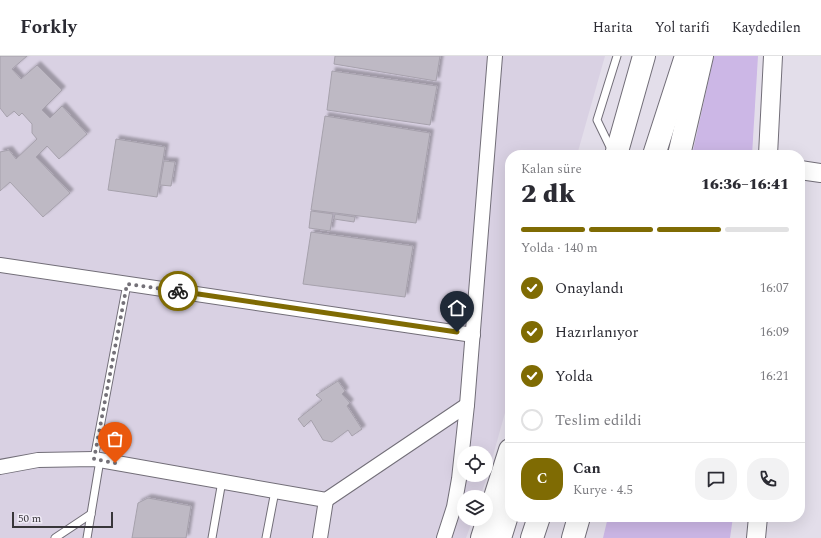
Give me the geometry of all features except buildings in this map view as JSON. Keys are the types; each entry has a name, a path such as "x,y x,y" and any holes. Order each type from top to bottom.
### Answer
{"highway":[{"path":"616,150 644,56"},
{"path":"656,150 686,56"},
{"path":"680,150 702,56"},
{"path":"482,538 505,466"},
{"path":"500,538 505,522"},
{"path":"532,538 537,522"},
{"path":"573,538 578,522"}],"street":[{"path":"444,538 457,493 467,406 495,56"},
{"path":"768,150 773,56"},
{"path":"805,171 821,173"},
{"path":"0,265 473,335"},
{"path":"0,466 38,460 97,460 326,500 467,406"},
{"path":"320,538 326,500"},
{"path":"756,538 758,522"}],"lane":[{"path":"612,150 597,120 617,56"},
{"path":"87,538 97,460 127,284"},
{"path":"212,538 222,481"},
{"path":"266,538 275,491"},
{"path":"55,538 91,514"}],"shaded area":[{"path":"0,56 605,56 578,150 505,150 505,413 493,456 493,446 457,446 457,482 485,482 482,490 457,490 457,526 470,526 466,538 0,538"},
{"path":"714,56 758,56 752,150 693,150"},
{"path":"607,522 732,522 730,538 603,538"}],"way so far":[{"path":"115,463 94,459 127,284 178,291"}],"route":[{"path":"178,291 457,332"}]}
